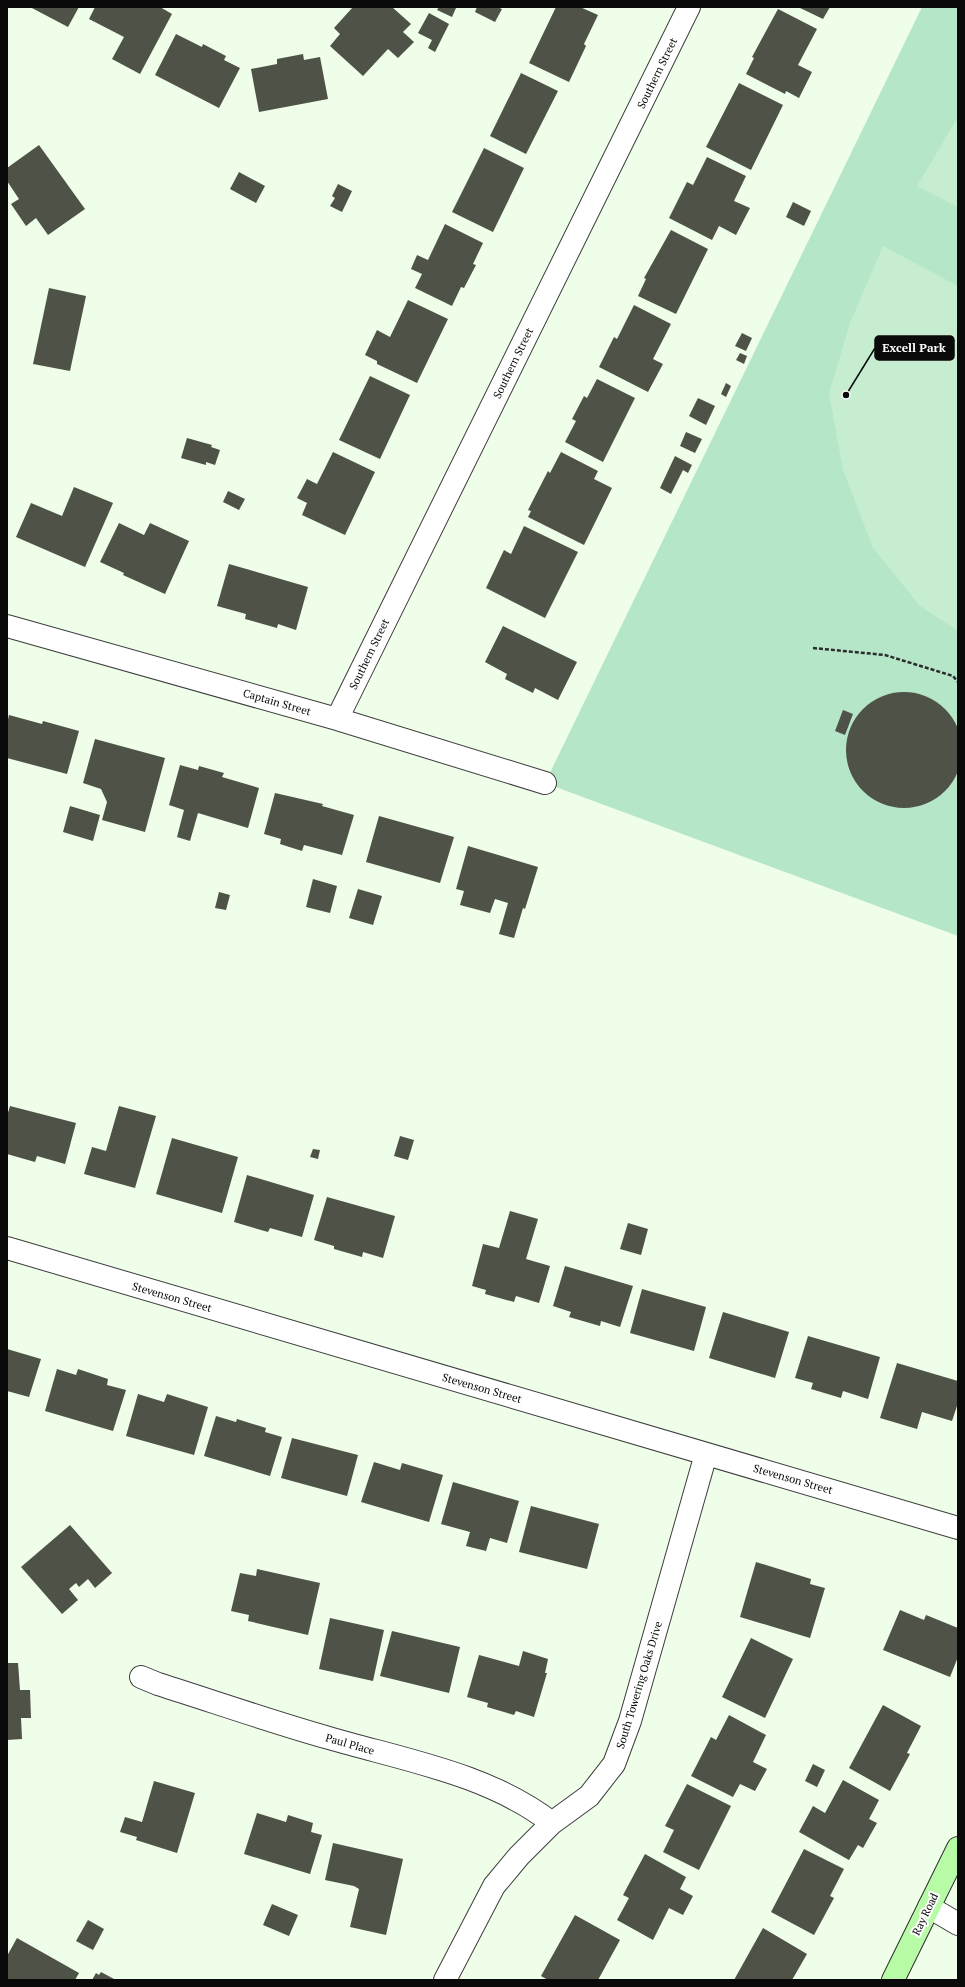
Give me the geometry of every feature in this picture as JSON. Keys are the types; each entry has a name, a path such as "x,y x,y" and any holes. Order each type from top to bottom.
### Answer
{"street":[{"name":"Southern Street","path":"337,719 689,7"},
{"name":"Captain Street","path":"7,626 337,719 545,783"},
{"name":"Stevenson Street","path":"7,1248 958,1528"},
{"name":"South Towering Oaks Drive","path":"445,1980 494,1886 519,1856 552,1823 588,1796 614,1764 630,1721 706,1454"},
{"name":"Paul Place","path":"141,1677 158,1684 328,1738 470,1780 504,1792 532,1807 552,1823"},
{"name":"Ray Road","path":"893,1980 958,1848"},
{"path":"929,1906 958,1924"}],"path":[{"path":"813,648 885,655 953,676 958,682"}],"green space":[{"path":"922,7 958,7 958,936 545,783"},
{"path":"958,117 958,207 917,186"},
{"path":"883,246 958,286 958,631 920,606 873,548 843,470 829,393 850,323"}],"building":[{"path":"30,7 79,7 68,27"},
{"path":"95,7 160,7 172,14 140,74 112,59 124,37 89,19"},
{"path":"353,7 392,7 411,24 403,32 414,42 398,58 388,49 363,76 330,46 340,34 334,28"},
{"path":"439,7 456,8 452,17 437,10"},
{"path":"477,7 497,7 502,9 495,22 475,12"},
{"path":"556,7 580,7 598,15 584,44 586,46 569,82 529,63"},
{"path":"798,7 830,7 823,19"},
{"path":"778,9 817,29 798,65 812,72 799,98 786,91 785,94 746,74 754,58 752,57"},
{"path":"429,13 449,24 435,52 428,48 432,40 418,33"},
{"path":"176,34 202,47 203,44 226,56 224,60 240,68 219,108 155,75"},
{"path":"303,54 304,60 320,57 328,99 259,112 251,69 277,64 277,59"},
{"path":"521,73 558,91 526,154 490,136"},
{"path":"739,83 783,105 751,170 706,147"},
{"path":"39,145 85,209 48,235 36,218 26,226 11,204 19,199 7,181 7,168"},
{"path":"484,148 524,168 493,232 452,212"},
{"path":"707,157 746,176 734,201 750,208 736,235 719,226 712,240 669,218 687,182 693,185"},
{"path":"239,172 265,186 256,203 230,189"},
{"path":"338,184 352,191 342,212 330,206 335,198 332,196"},
{"path":"793,202 811,211 804,226 786,217"},
{"path":"445,224 483,243 473,264 476,265 464,288 461,287 452,306 415,288 422,274 411,269 417,255 428,260"},
{"path":"671,230 708,249 676,314 638,296 646,279 644,278"},
{"path":"49,288 86,296 70,371 33,364"},
{"path":"408,300 448,319 417,383 377,364 377,361 365,355 377,330 390,337"},
{"path":"634,305 671,324 653,359 663,364 648,392 599,367 614,337 617,339"},
{"path":"742,333 752,338 746,351 735,346"},
{"path":"740,353 747,356 744,364 736,360"},
{"path":"370,376 410,395 380,459 339,440"},
{"path":"597,379 635,398 603,462 565,442 576,421 572,419 584,396 587,398"},
{"path":"726,383 731,386 726,397 721,394"},
{"path":"698,398 715,406 706,425 689,416"},
{"path":"686,432 702,439 695,453 680,446"},
{"path":"187,438 212,445 211,447 220,450 215,465 206,462 206,465 181,458"},
{"path":"333,452 375,472 345,535 302,515 307,503 297,498 307,479 317,484"},
{"path":"561,452 598,471 594,479 612,488 584,545 528,517 531,511 528,510 548,471 550,473"},
{"path":"675,456 692,465 688,473 683,470 671,494 660,488"},
{"path":"74,487 113,503 85,567 16,537 31,503 62,516"},
{"path":"228,491 245,499 239,510 223,502"},
{"path":"119,523 144,535 150,523 189,541 165,594 123,575 124,573 100,562"},
{"path":"524,526 578,552 545,618 486,588 504,550 511,554"},
{"path":"229,564 308,587 296,630 278,624 277,628 245,619 246,614 217,606"},
{"path":"503,626 577,662 558,700 535,688 533,693 505,679 507,674 485,662"},
{"path":"904,692 926,697 945,709 957,728 962,750 957,772 945,791 926,803 904,808 882,803 863,791 851,772 846,750 851,728 863,709 882,697"},
{"path":"843,710 853,714 845,735 835,731"},
{"path":"9,715 42,724 43,721 79,731 67,774 7,758 7,724"},
{"path":"95,739 165,758 145,832 102,820 107,802 101,789 83,783"},
{"path":"180,765 198,770 199,766 224,773 222,777 259,788 248,828 198,813 190,841 177,837 184,810 169,805"},
{"path":"275,793 323,804 322,806 354,815 342,855 304,845 302,851 280,844 281,839 264,834"},
{"path":"70,806 100,815 93,841 63,832"},
{"path":"379,816 454,837 440,883 366,862"},
{"path":"468,846 538,867 514,938 499,934 508,903 495,899 490,913 460,905 464,891 456,889"},
{"path":"313,879 337,886 330,913 306,907"},
{"path":"358,889 382,896 373,925 349,918"},
{"path":"219,892 230,895 226,910 215,908"},
{"path":"10,1106 76,1123 65,1164 37,1156 35,1162 7,1154 7,1116"},
{"path":"119,1106 156,1116 135,1188 84,1174 92,1147 106,1151"},
{"path":"400,1136 414,1140 408,1160 394,1156"},
{"path":"172,1138 238,1157 222,1213 156,1194"},
{"path":"313,1149 320,1150 318,1159 310,1157"},
{"path":"247,1175 314,1195 302,1237 270,1228 268,1232 234,1222"},
{"path":"327,1197 395,1216 383,1258 363,1252 362,1257 334,1249 334,1246 314,1240"},
{"path":"510,1211 538,1219 526,1259 550,1266 539,1303 516,1296 514,1302 485,1294 486,1290 472,1286 483,1244 499,1248"},
{"path":"628,1223 648,1229 641,1255 620,1249"},
{"path":"565,1266 633,1286 620,1327 601,1321 600,1326 569,1317 571,1312 553,1306"},
{"path":"642,1289 706,1307 694,1351 630,1333"},
{"path":"723,1312 789,1332 775,1378 709,1358"},
{"path":"808,1336 880,1357 868,1399 843,1391 841,1398 811,1389 813,1383 795,1378"},
{"path":"7,1349 41,1359 29,1397 7,1391"},
{"path":"897,1363 958,1381 958,1403 952,1421 922,1412 917,1429 880,1418"},
{"path":"57,1369 76,1375 78,1369 108,1379 107,1385 126,1390 113,1431 45,1411"},
{"path":"138,1394 164,1402 167,1394 208,1407 194,1455 126,1436"},
{"path":"216,1416 236,1422 237,1419 266,1428 265,1432 282,1437 270,1476 204,1456"},
{"path":"292,1438 358,1455 347,1496 281,1478"},
{"path":"374,1462 400,1470 402,1463 443,1475 429,1522 361,1502"},
{"path":"453,1482 519,1501 507,1543 490,1538 486,1551 466,1546 470,1532 441,1524"},
{"path":"531,1506 599,1524 587,1569 519,1552"},
{"path":"70,1525 112,1573 95,1588 88,1579 79,1587 76,1583 69,1589 78,1600 62,1614 21,1567"},
{"path":"756,1562 811,1579 810,1584 825,1588 810,1638 740,1617"},
{"path":"257,1569 320,1583 308,1635 248,1621 249,1615 231,1611 240,1573 256,1576"},
{"path":"900,1610 924,1620 926,1615 958,1628 958,1657 950,1677 883,1650"},
{"path":"330,1618 384,1630 373,1681 319,1669"},
{"path":"392,1631 460,1647 449,1693 380,1676"},
{"path":"751,1638 793,1659 765,1718 722,1697"},
{"path":"523,1651 548,1659 545,1673 547,1673 534,1717 516,1711 514,1715 487,1707 488,1703 467,1697 479,1655 519,1666"},
{"path":"7,1663 18,1663 20,1690 30,1690 31,1718 21,1718 22,1739 7,1740"},
{"path":"883,1705 921,1726 907,1753 910,1754 890,1791 849,1768"},
{"path":"729,1715 766,1735 753,1762 767,1769 755,1791 740,1784 733,1797 691,1776 711,1737 716,1740"},
{"path":"813,1764 825,1770 817,1787 805,1781"},
{"path":"843,1780 879,1800 869,1819 877,1823 863,1848 858,1845 849,1860 799,1832 813,1806 825,1813"},
{"path":"154,1781 195,1793 177,1853 136,1840 137,1837 120,1832 125,1817 142,1822"},
{"path":"687,1784 731,1806 699,1870 663,1852 674,1830 665,1826"},
{"path":"257,1813 286,1822 288,1815 313,1823 311,1832 322,1835 310,1874 244,1854"},
{"path":"333,1843 403,1859 386,1935 350,1927 359,1889 354,1886 325,1880"},
{"path":"804,1849 844,1869 830,1896 834,1898 814,1935 771,1912"},
{"path":"645,1854 686,1877 680,1889 693,1896 683,1915 669,1908 653,1940 617,1920 629,1898 623,1895"},
{"path":"272,1904 298,1915 289,1936 263,1925"},
{"path":"575,1915 620,1940 598,1980 548,1980 541,1976"},
{"path":"88,1920 104,1929 93,1950 76,1941"},
{"path":"763,1928 807,1954 792,1980 734,1980"},
{"path":"17,1938 79,1973 75,1980 7,1980 7,1956"},
{"path":"101,1972 114,1979 92,1980 96,1973 99,1975"}],"place":[{"name":"Excell Park","path":"846,395"}]}
